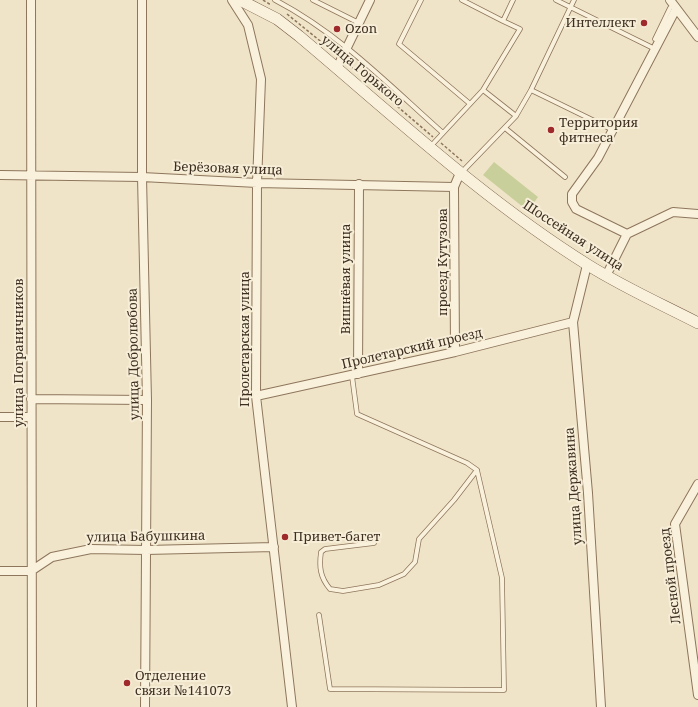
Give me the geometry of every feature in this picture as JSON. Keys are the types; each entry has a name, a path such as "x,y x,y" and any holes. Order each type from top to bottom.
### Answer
{"main road":[{"name":"улица Горького","path":"240,0 277,19 341,65 464,169"},
{"name":"Шоссейная улица","path":"464,169 513,213 587,264 606,276 698,323"}],"street":[{"name":"улица Пограничников","path":"31,0 32,707"},
{"name":"улица Добролюбова","path":"142,0 142,177 147,400 145,707"},
{"name":"Пролетарская улица","path":"232,0 248,25 261,79 257,183 256,396 292,707"},
{"path":"341,65 347,48 370,0"},
{"path":"627,234 576,209 572,202 572,194 598,158 613,130 655,49 672,6 698,37"},
{"name":"проезд Кутузова","path":"455,352 454,187 464,169"},
{"name":"Берёзовая улица","path":"0,175 142,177 257,183 454,187"},
{"name":"Вишнёвая улица","path":"355,375 359,184"},
{"path":"606,276 627,234 672,212 698,214"},
{"name":"улица Державина","path":"587,264 574,322 588,492 601,707"},
{"name":"Пролетарский проезд","path":"256,396 455,352 574,322"},
{"path":"31,399 147,400"},
{"path":"0,417 31,417"},
{"name":"Лесной проезд","path":"698,484 674,524 698,696"},
{"name":"улица Бабушкина","path":"32,571 52,557 75,551 91,549 146,550 274,546"},
{"path":"0,571 32,571"}],"lane":[{"path":"275,0 318,25 347,48 442,133"},
{"path":"313,0 359,23"},
{"path":"421,0 399,44 469,103"},
{"path":"433,143 469,103 484,90 520,29 462,0"},
{"path":"503,21 513,0"},
{"path":"556,0 655,49"},
{"path":"464,169 516,116 531,90 574,0"},
{"path":"655,39 672,6"},
{"path":"484,90 516,116"},
{"path":"531,90 613,130"},
{"path":"505,128 565,177"},
{"path":"319,615 330,689 504,690 502,578 477,470 467,463 358,414 355,375"},
{"path":"374,543 325,549 321,552 320,564 322,580 330,589 343,591 379,585 404,574 415,562 419,539 454,500 477,470"}],"path":[{"path":"341,65 464,169"}],"green space":[{"path":"494,162 538,197 528,211 483,175"}],"place":[{"name":"Интеллект","path":"644,23"},
{"name":"Ozon","path":"337,29"},
{"name":"Территория фитнеса","path":"551,130"},
{"name":"Привет-багет","path":"285,537"},
{"name":"Отделение связи №141073","path":"127,683"}]}
